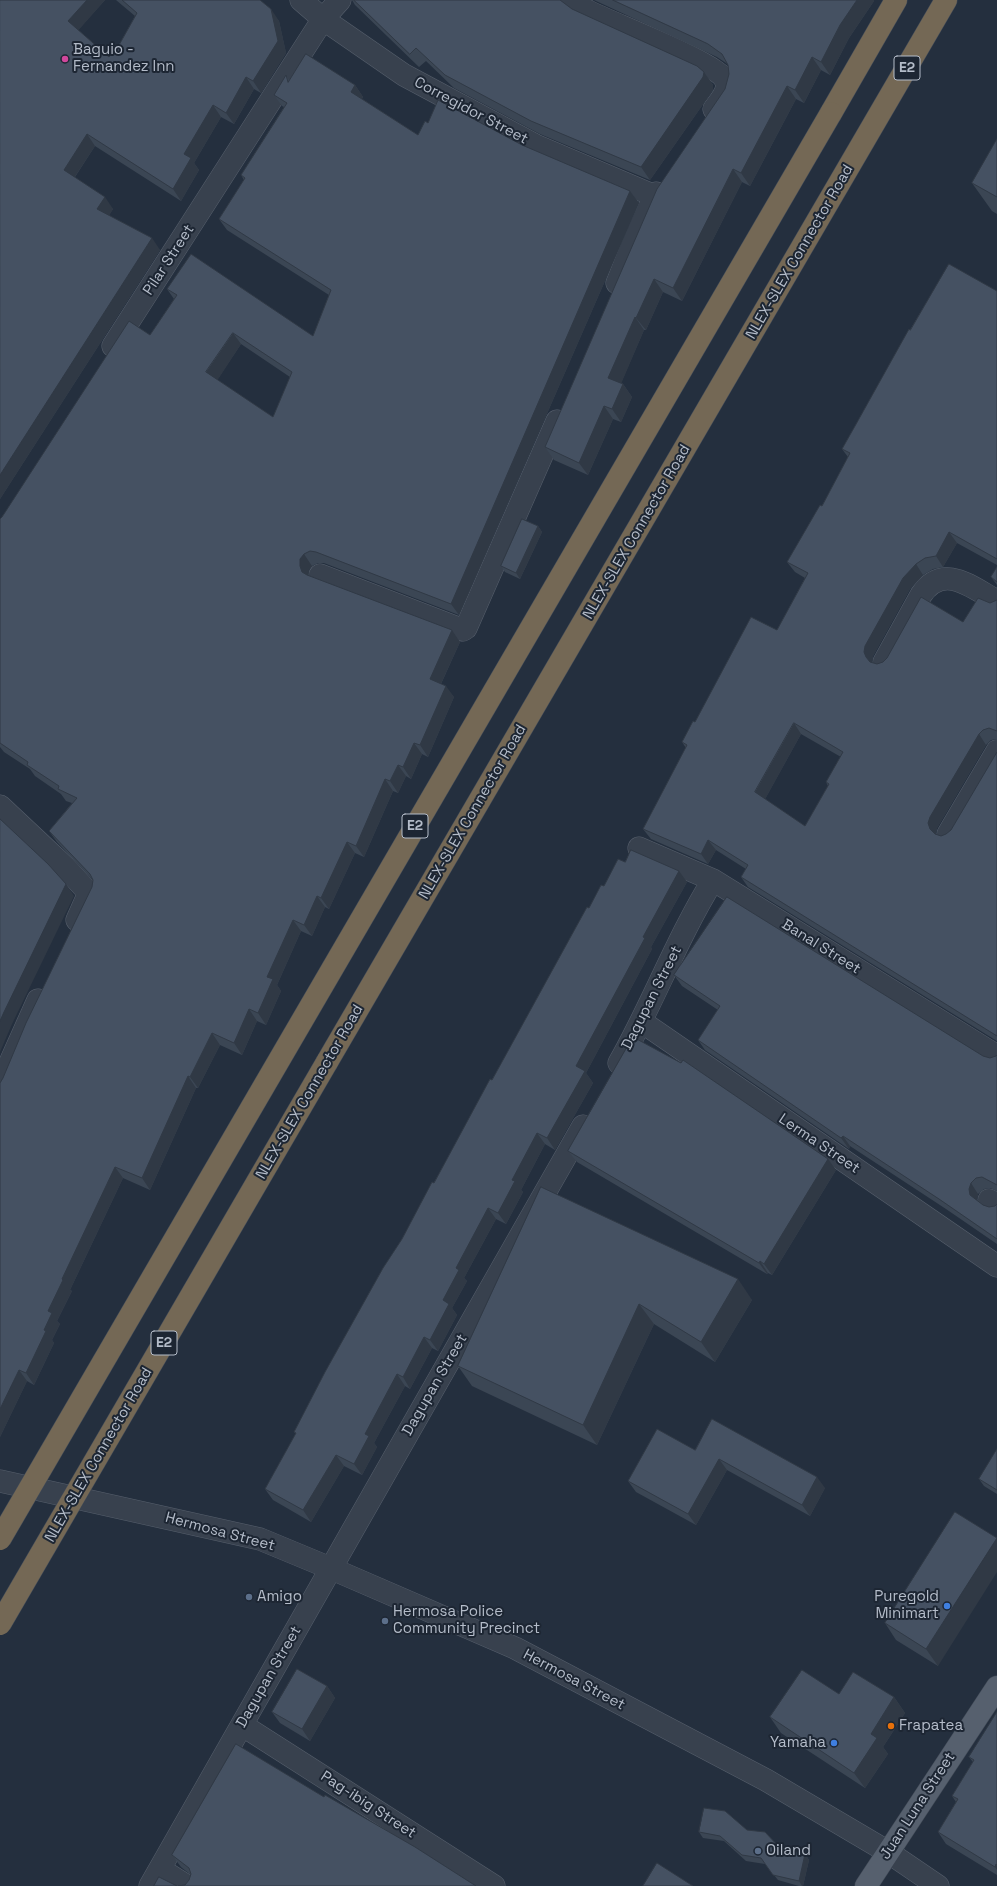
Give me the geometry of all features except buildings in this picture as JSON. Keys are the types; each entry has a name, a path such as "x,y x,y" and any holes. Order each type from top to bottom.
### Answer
{"highway":[{"name":"E2","path":"0,1539 896,0"},
{"name":"NLEX-SLEX Connector Road","path":"0,1624 946,0"}],"main road":[{"name":"Juan Luna Street","path":"866,1886 997,1687"}],"street":[{"name":"Corregidor Street","path":"301,0 323,19 404,75 521,138 655,196"},
{"name":"Pilar Street","path":"104,361 323,19 340,0"},
{"path":"570,0 588,11 691,58 722,75 727,86 724,95 704,124"},
{"path":"609,302 635,238 655,196 667,176"},
{"path":"320,575 463,630 466,628 566,400"},
{"path":"884,662 924,591 935,581 947,577 959,580 997,601"},
{"path":"948,834 997,751"},
{"path":"0,806 65,867 89,893 68,939"},
{"name":"Banal Street","path":"639,848 713,880 997,1056"},
{"name":"Dagupan Street","path":"608,1082 642,1022 696,906 713,880"},
{"path":"0,1085 23,1029 47,981"},
{"name":"Lerma Street","path":"642,1022 997,1266"},
{"name":"Dagupan Street","path":"155,1877 592,1109"},
{"name":"Hermosa Street","path":"0,1481 260,1539 330,1568 515,1648 766,1780 888,1852 938,1886"},
{"name":"Pag-ibig Street","path":"242,1725 494,1886"},
{"path":"155,1877 187,1886"}],"place":[{"name":"Baguio - Fernandez Inn","path":"65,59"},
{"name":"Amigo","path":"249,1597"},
{"name":"Puregold Minimart","path":"947,1606"},
{"name":"Hermosa Police Community Precinct","path":"385,1621"},
{"name":"Frapatea","path":"891,1726"},
{"name":"Yamaha","path":"834,1743"},
{"name":"Oiland","path":"758,1851"}]}
